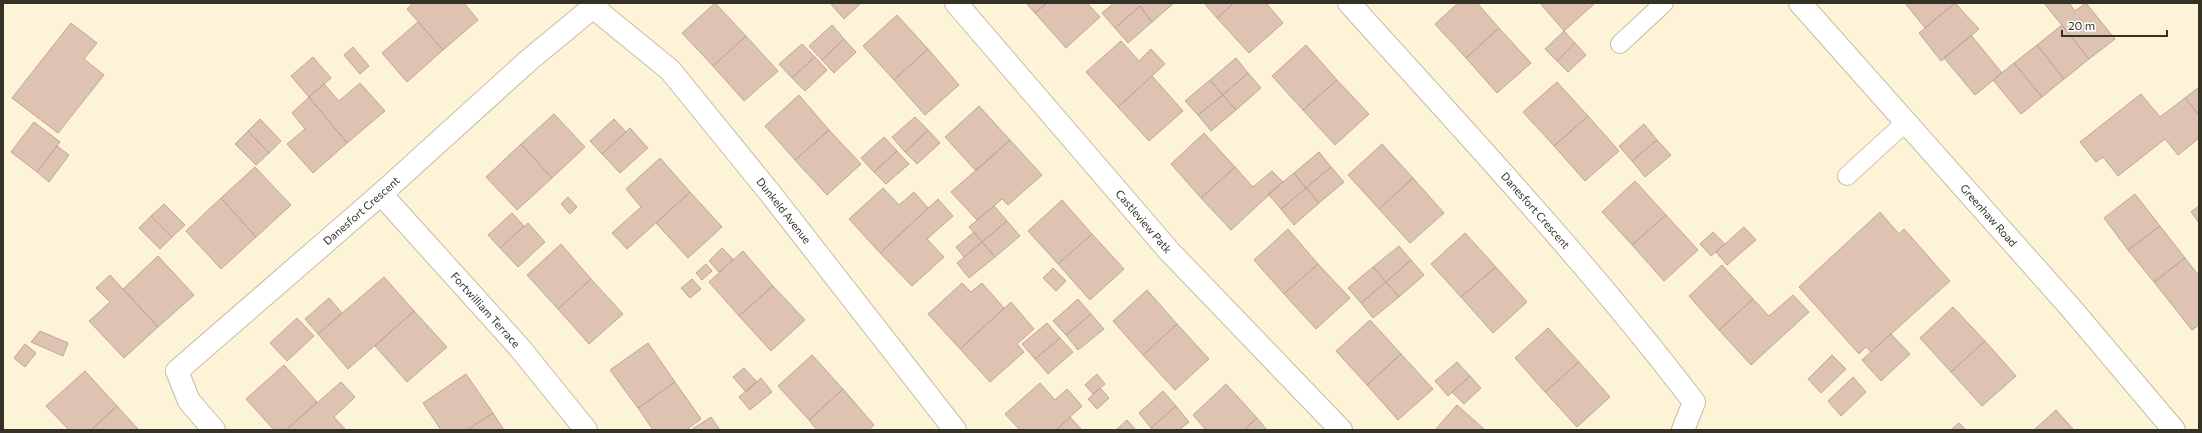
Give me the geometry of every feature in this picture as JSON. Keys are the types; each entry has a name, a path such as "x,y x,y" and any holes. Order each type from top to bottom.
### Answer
{"street":[{"name":"Castleview Patk","path":"956,3 1169,251 1341,430"},
{"name":"Danesfort Crescent","path":"1349,3 1562,239 1658,355 1694,402 1683,430"},
{"name":"Greenhaw Road","path":"1800,3 1907,121 2070,307 2174,430"},
{"name":"Danesfort Crescent","path":"214,430 189,401 177,371 381,194 529,60 596,6"},
{"name":"Dunkeld Avenue","path":"596,6 670,70 770,193 955,430"},
{"name":"Fortwilliam Terrace","path":"381,194 519,347 586,430"}],"lane":[{"path":"1620,44 1664,3"},
{"path":"1848,176 1907,121"}],"building":[{"path":"413,3 464,3 478,20 443,50 407,9"},
{"path":"715,3 746,36 713,66 682,33"},
{"path":"830,3 861,3 844,19"},
{"path":"1026,3 1047,3 1035,13"},
{"path":"1047,3 1087,3 1100,17 1066,48 1035,13"},
{"path":"1114,3 1137,3 1140,6 1115,28 1102,13"},
{"path":"1144,3 1174,3 1152,22 1140,6"},
{"path":"1204,3 1234,3 1217,18"},
{"path":"1234,3 1266,3 1283,23 1249,53 1217,18"},
{"path":"1458,3 1477,3 1499,28 1466,58 1435,24"},
{"path":"1540,3 1595,3 1564,31"},
{"path":"1905,3 1955,3 1925,28"},
{"path":"1955,3 1979,29 1941,61 1919,33"},
{"path":"2044,3 2069,3 2075,11 2086,3 2115,39 2089,59"},
{"path":"1140,6 1152,22 1128,43 1115,28"},
{"path":"897,15 928,49 894,80 863,46"},
{"path":"418,22 443,50 407,82 382,53"},
{"path":"71,23 97,43 84,59 104,75 58,133 12,98"},
{"path":"832,25 844,39 822,60 809,46"},
{"path":"2062,25 2089,59 2064,79 2037,45"},
{"path":"1499,28 1531,63 1497,93 1466,58"},
{"path":"1564,31 1575,43 1557,61 1545,49"},
{"path":"1971,35 2002,73 1975,95 1944,58"},
{"path":"746,36 778,71 744,101 713,66"},
{"path":"844,39 856,52 834,73 822,60"},
{"path":"1121,41 1139,61 1151,49 1165,64 1118,107 1086,72"},
{"path":"1575,43 1586,55 1568,72 1557,61"},
{"path":"802,44 815,57 792,78 779,64"},
{"path":"1306,45 1337,80 1303,110 1272,76"},
{"path":"2037,45 2064,79 2042,97 2014,63"},
{"path":"353,47 369,66 360,74 344,55"},
{"path":"928,49 959,85 925,115 894,80"},
{"path":"313,57 331,78 309,97 291,76"},
{"path":"815,57 827,70 805,91 792,78"},
{"path":"1236,58 1248,73 1223,95 1210,80"},
{"path":"2014,63 2042,97 2021,114 1993,80"},
{"path":"1248,73 1261,88 1236,110 1223,95"},
{"path":"1152,76 1183,111 1149,141 1118,107"},
{"path":"1210,80 1223,95 1198,115 1185,101"},
{"path":"1337,80 1369,114 1335,145 1303,110"},
{"path":"1557,82 1588,116 1554,146 1523,112"},
{"path":"360,83 385,111 347,143 309,97 324,84 339,101"},
{"path":"2199,87 2199,115 2185,98"},
{"path":"2141,94 2160,117 2185,98 2199,115 2199,138 2178,155 2165,139 2118,176 2103,157 2096,162 2080,142"},
{"path":"799,95 829,130 795,160 765,126"},
{"path":"1223,95 1236,110 1211,131 1198,115"},
{"path":"309,97 347,143 313,173 287,144 305,129 292,113"},
{"path":"979,106 1010,140 976,171 945,137"},
{"path":"554,114 585,147 552,178 521,144"},
{"path":"1588,116 1619,151 1585,181 1554,146"},
{"path":"915,117 928,130 905,152 892,137"},
{"path":"260,119 281,141 269,153 248,131"},
{"path":"614,119 626,132 602,154 590,141"},
{"path":"34,122 60,142 37,172 11,152"},
{"path":"1644,124 1657,140 1632,161 1619,146"},
{"path":"630,128 648,148 620,173 602,154"},
{"path":"829,130 861,164 827,195 795,160"},
{"path":"928,130 940,143 917,164 905,152"},
{"path":"248,131 269,153 256,165 235,144"},
{"path":"1204,133 1235,167 1201,198 1171,164"},
{"path":"884,137 897,151 874,172 861,158"},
{"path":"1010,140 1042,175 1008,205 1002,199 977,220 951,192"},
{"path":"1657,140 1671,155 1645,177 1632,161"},
{"path":"521,144 552,178 517,210 486,177"},
{"path":"1382,144 1413,178 1379,209 1348,175"},
{"path":"57,146 69,155 49,182 37,172"},
{"path":"897,151 909,164 886,184 874,172"},
{"path":"1319,152 1331,167 1306,188 1294,173"},
{"path":"660,158 690,192 627,249 612,233 641,207 626,189"},
{"path":"255,167 291,205 256,237 221,198"},
{"path":"1235,167 1253,187 1272,171 1283,182 1231,230 1201,198"},
{"path":"1331,167 1344,182 1319,203 1306,188"},
{"path":"1294,173 1306,188 1281,209 1268,194"},
{"path":"1413,178 1444,213 1410,243 1379,209"},
{"path":"1635,181 1666,215 1632,245 1602,212"},
{"path":"883,188 899,205 914,192 928,208 880,253 849,219"},
{"path":"1306,188 1319,203 1294,225 1281,209"},
{"path":"690,192 722,227 688,258 656,223"},
{"path":"2135,194 2160,226 2128,250 2104,218"},
{"path":"568,197 577,207 570,214 561,204"},
{"path":"221,198 256,237 221,269 186,231"},
{"path":"938,199 953,216 927,239 944,257 912,286 880,253"},
{"path":"1062,200 1092,234 1058,264 1028,231"},
{"path":"164,204 185,225 172,237 151,216"},
{"path":"994,206 1007,221 982,242 969,227"},
{"path":"2199,206 2199,223 2191,212"},
{"path":"1880,212 1899,234 1904,229 1950,281 1871,352 1866,347 1859,354 1799,287"},
{"path":"512,213 524,226 500,248 488,235"},
{"path":"1666,215 1698,250 1664,281 1632,245"},
{"path":"151,216 172,237 160,249 139,228"},
{"path":"1007,221 1020,236 995,257 982,242"},
{"path":"528,223 545,242 518,267 500,248"},
{"path":"2160,226 2185,258 2154,282 2128,250"},
{"path":"1744,227 1756,240 1727,265 1716,252"},
{"path":"1288,229 1318,264 1284,294 1254,260"},
{"path":"974,232 982,242 964,257 956,247"},
{"path":"1713,232 1725,244 1711,256 1700,244"},
{"path":"1465,233 1496,267 1461,297 1431,264"},
{"path":"1092,234 1124,269 1090,300 1058,264"},
{"path":"982,242 995,257 969,278 957,263"},
{"path":"561,244 591,279 558,309 527,275"},
{"path":"1399,246 1411,260 1386,282 1373,267"},
{"path":"722,248 733,259 719,272 709,261"},
{"path":"743,251 773,286 739,316 709,282"},
{"path":"158,256 194,295 158,327 123,289"},
{"path":"2185,258 2199,276 2199,325 2192,330 2154,282"},
{"path":"1411,260 1424,275 1399,297 1386,282"},
{"path":"706,264 712,271 702,280 696,273"},
{"path":"1318,264 1350,298 1316,329 1284,294"},
{"path":"1722,265 1753,299 1719,330 1689,296"},
{"path":"1373,267 1386,282 1361,303 1348,288"},
{"path":"1496,267 1527,302 1493,333 1461,297"},
{"path":"1053,268 1066,281 1056,291 1043,278"},
{"path":"110,275 158,327 124,358 89,321 110,302 96,288"},
{"path":"384,277 414,311 348,369 318,334"},
{"path":"591,279 623,314 589,344 558,309"},
{"path":"692,279 701,289 690,298 681,288"},
{"path":"1386,282 1399,297 1373,318 1361,303"},
{"path":"962,283 971,292 982,283 1004,308 960,349 928,314"},
{"path":"773,286 805,320 771,351 739,316"},
{"path":"1147,290 1177,324 1143,355 1113,321"},
{"path":"1793,295 1809,312 1751,365 1719,330 1753,299 1769,316"},
{"path":"329,298 342,313 318,334 305,319"},
{"path":"1078,299 1091,314 1066,335 1053,321"},
{"path":"1011,302 1034,329 1017,344 1024,352 990,382 960,349"},
{"path":"1953,307 1985,341 1951,372 1920,338"},
{"path":"414,311 447,347 407,382 375,346"},
{"path":"1091,314 1104,329 1078,350 1066,335"},
{"path":"297,318 314,336 287,361 270,343"},
{"path":"1370,320 1401,354 1367,385 1336,351"},
{"path":"1047,323 1060,338 1035,359 1022,344"},
{"path":"1177,324 1209,359 1175,390 1143,355"},
{"path":"1548,328 1579,362 1545,392 1515,358"},
{"path":"40,331 68,343 63,356 31,342"},
{"path":"1891,334 1910,354 1881,381 1862,360"},
{"path":"1060,338 1073,352 1048,374 1035,359"},
{"path":"1985,341 2016,376 1982,406 1951,372"},
{"path":"648,343 675,382 638,408 610,370"},
{"path":"25,344 36,353 25,367 14,358"},
{"path":"1401,354 1433,389 1398,420 1367,385"},
{"path":"812,355 843,389 809,420 778,386"},
{"path":"1832,355 1846,369 1821,393 1808,379"},
{"path":"1457,362 1470,376 1448,396 1435,381"},
{"path":"1579,362 1610,397 1577,427 1545,392"},
{"path":"284,365 317,402 286,430 274,430 246,399"},
{"path":"744,368 757,382 746,392 733,377"},
{"path":"85,371 117,406 91,430 69,430 46,406"},
{"path":"466,374 493,413 467,430 441,430 423,403"},
{"path":"1097,374 1105,384 1093,394 1085,385"},
{"path":"1470,376 1481,388 1464,404 1452,392"},
{"path":"1853,377 1866,392 1841,416 1828,401"},
{"path":"761,378 772,392 750,410 739,397"},
{"path":"341,382 355,397 334,417 346,430 286,430"},
{"path":"675,382 701,419 686,430 653,430 638,408"},
{"path":"1040,383 1055,400 1067,389 1082,406 1056,430 1020,430 1005,414"},
{"path":"1226,384 1257,418 1244,430 1206,430 1193,415"},
{"path":"1100,388 1109,398 1097,409 1088,399"},
{"path":"843,389 874,425 868,430 817,430 809,420"},
{"path":"1163,391 1176,406 1151,428 1139,413"},
{"path":"1457,405 1485,430 1435,430"},
{"path":"117,406 139,430 91,430"},
{"path":"1176,406 1189,422 1179,430 1153,430 1151,428"},
{"path":"2056,410 2074,430 2034,430"},
{"path":"493,413 504,430 467,430"},
{"path":"711,417 720,430 691,430"},
{"path":"1070,417 1082,430 1056,430"},
{"path":"1257,418 1267,430 1244,430"},
{"path":"1127,420 1136,430 1116,430"},
{"path":"1959,423 1966,430 1951,430"}]}
